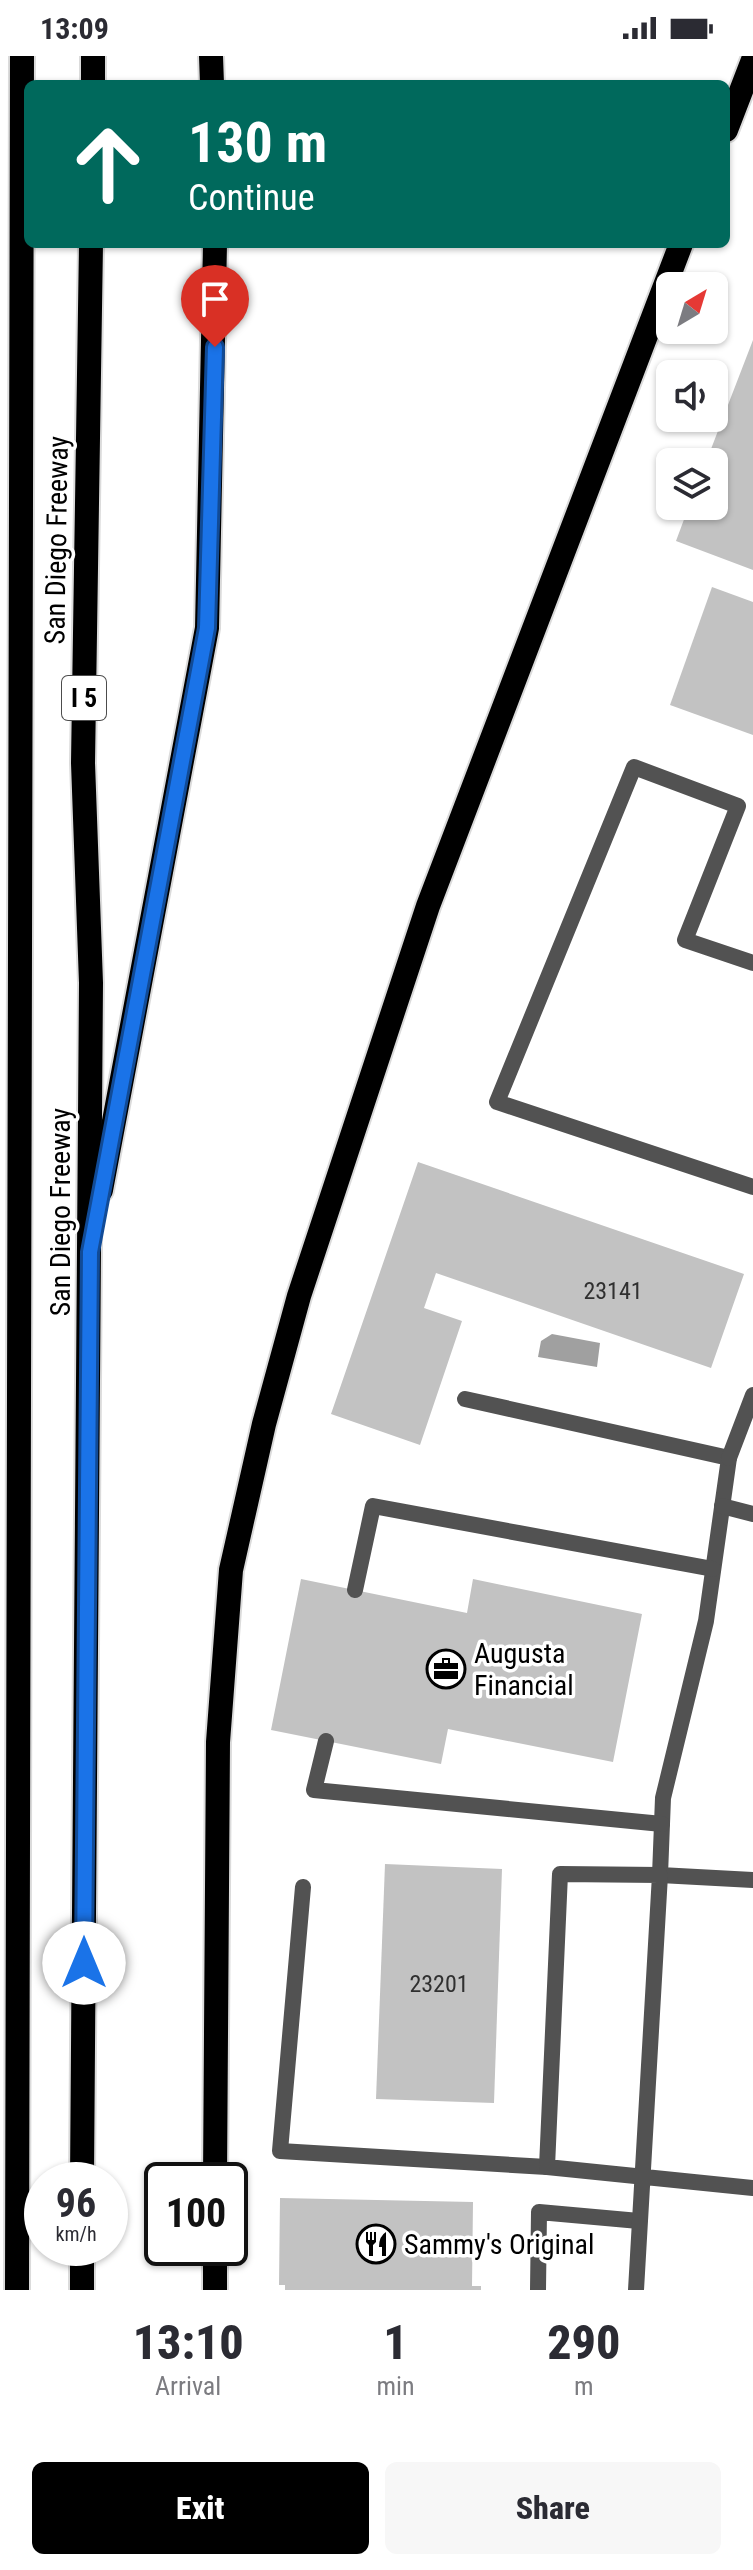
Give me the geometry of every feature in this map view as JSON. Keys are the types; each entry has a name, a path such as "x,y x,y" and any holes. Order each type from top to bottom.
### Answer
{"highway":[{"path":"17,2290 22,56"},
{"path":"93,56 93,80"},
{"path":"211,56 212,80"},
{"path":"730,120 753,60"},
{"name":"San Diego Freeway","path":"82,2162 91,983 83,763 91,248"},
{"path":"90,1252 207,628 215,248"},
{"path":"215,2162 219,1726 231,1570 264,1424 299,1296 428,906 679,248"},
{"path":"82,2266 82,2290"},
{"path":"215,2266 215,2290"}],"lane":[{"path":"753,963 685,940 738,806 634,767 497,1102 753,1187"},
{"path":"636,2290 663,1798 706,1621 729,1458 753,1395"},
{"path":"465,1399 729,1458"},
{"path":"355,1590 373,1506 713,1569"},
{"path":"722,1506 753,1514"},
{"path":"326,1741 314,1790 662,1824"},
{"path":"547,2167 560,1874 753,1880"},
{"path":"303,1887 280,2151 547,2167 753,2188"},
{"path":"538,2290 539,2212 639,2221"}],"shaded area":[{"path":"552,1334 600,1343 597,1367 538,1357 541,1341"}],"building":[{"path":"753,340 753,570 676,541 684,520 728,520 728,448 711,448 718,432 728,432 728,405"},
{"path":"712,587 753,602 753,735 670,705"},
{"path":"418,1162 744,1274 711,1368 436,1273 424,1308 462,1321 420,1445 331,1414"},
{"path":"301,1579 467,1613 473,1579 642,1614 613,1762 448,1729 441,1764 271,1730"},
{"path":"385,1864 502,1869 494,2103 376,2099"},
{"name":"Sammy's Original","path":"280,2198 473,2202 472,2286 481,2286 481,2290 285,2290 285,2285 279,2285"}],"place":[{"name":"Augusta Financial","path":"446,1669"},
{"name":"Sammy's Original","path":"376,2244"}],"route":[{"path":"84,1963 90,1252 207,628 215,347"}]}
